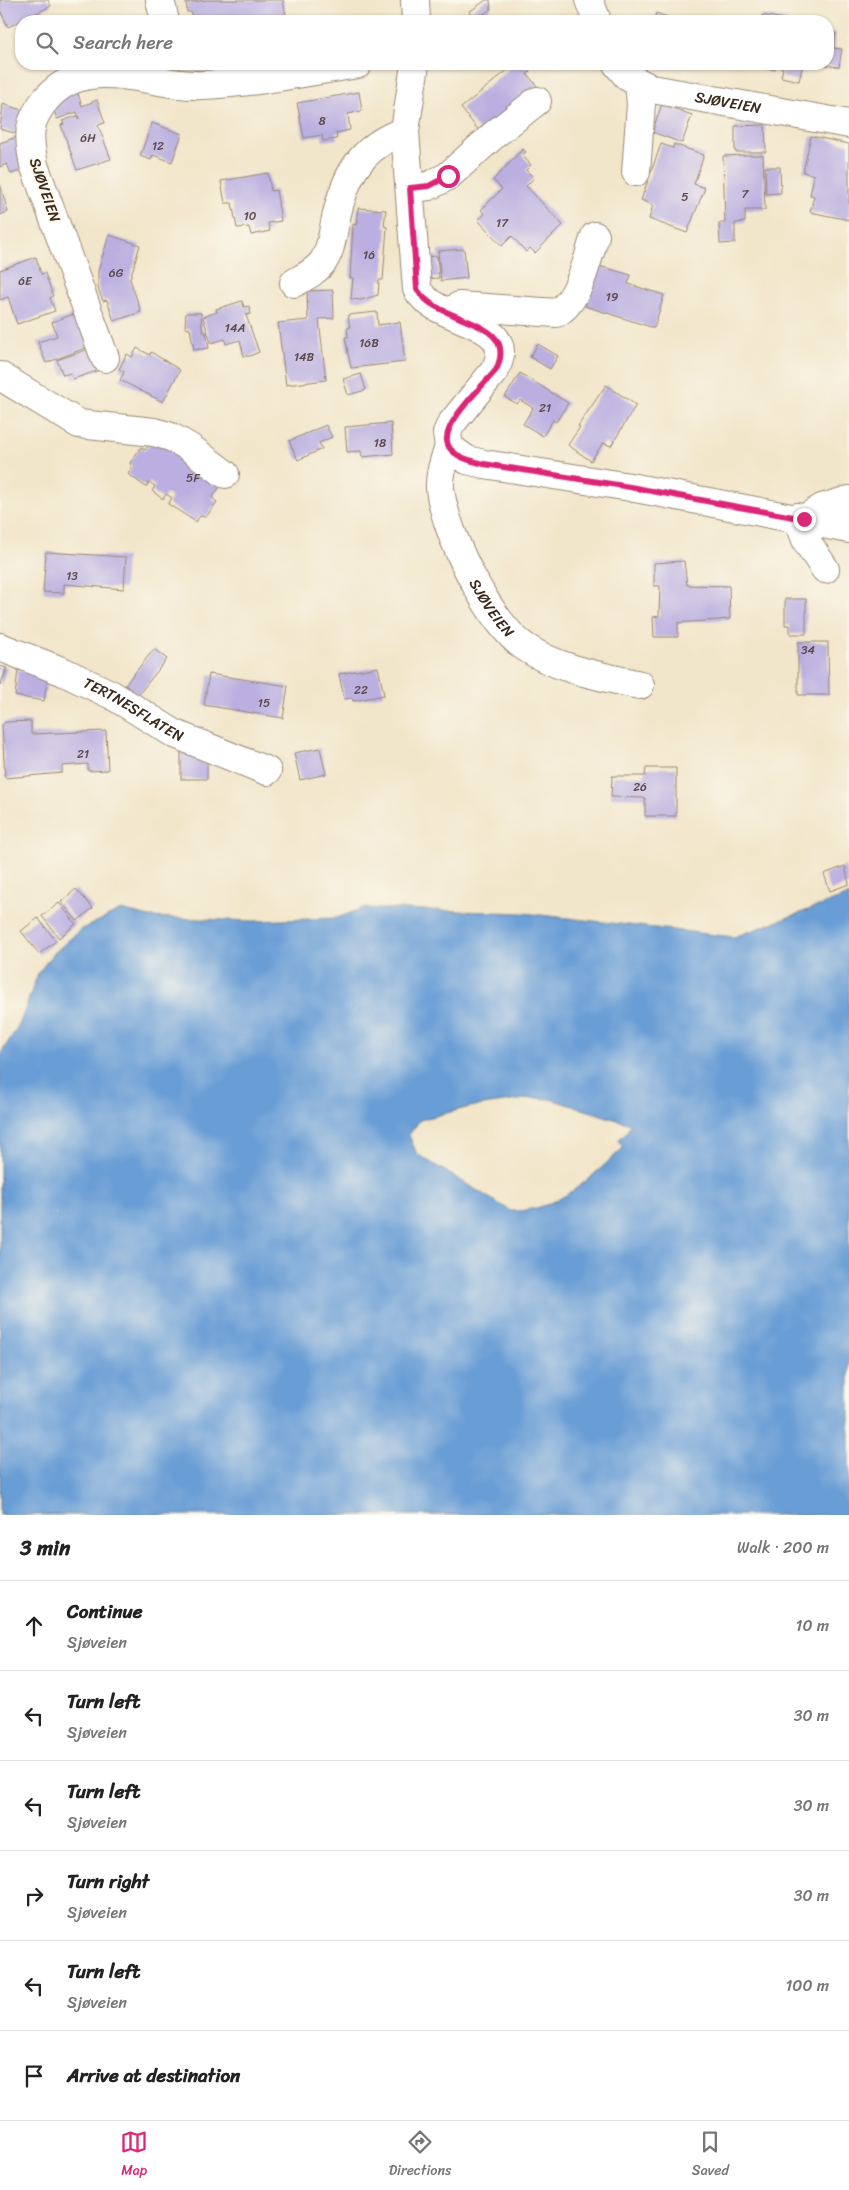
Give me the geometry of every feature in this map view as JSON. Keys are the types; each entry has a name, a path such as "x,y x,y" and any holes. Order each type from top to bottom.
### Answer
{"street":[{"path":"160,0 164,15"},
{"path":"415,0 416,15"},
{"path":"589,0 595,15"},
{"name":"SJØVEIEN","path":"105,358 34,164 29,141 31,122 39,108 51,94 67,82 82,76 100,73 169,72 200,85 226,84 318,70"},
{"name":"SJØVEIEN","path":"414,70 405,131 417,289 425,301 447,314 486,330 500,342 501,351 501,359 496,370 451,424 447,441 449,447 440,486 448,522 472,578 510,635 536,654 568,668 640,685"},
{"name":"SJØVEIEN","path":"623,70 638,84 652,90 849,124"},
{"path":"636,172 641,104 638,84"},
{"path":"410,188 429,186 448,176 495,134 537,101"},
{"path":"294,283 310,274 322,263 329,251 340,195 354,166 380,142 405,131"},
{"path":"447,314 459,306 556,313 562,310 574,297 595,236"},
{"path":"0,376 78,424 154,432 171,437 189,447 225,474"},
{"path":"449,447 467,460 484,464 604,482 800,518 849,529"},
{"path":"800,518 822,508 848,501"},
{"path":"800,518 807,542 825,569"},
{"name":"TERTNESFLATEN","path":"0,647 64,672 112,695 175,734 267,772"}],"water":[{"path":"849,895 849,1515 0,1515 0,1055 20,1023 38,973 53,954 80,930 121,910 150,917 253,921 337,918 363,908 524,913 734,937","holes":["532,1098 550,1099 630,1124 628,1130 618,1140 623,1148 573,1191 544,1206 528,1210 511,1211 417,1154 409,1135 420,1120 470,1107"]}],"building":[{"path":"0,0 48,0 51,6 33,15 15,15 15,24 8,27 0,10"},
{"path":"205,0 283,0 286,15 192,15 191,12 187,12 186,3"},
{"path":"486,0 490,0 491,9 482,15 471,15 469,12"},
{"path":"834,48 842,49 839,67 834,66"},
{"path":"508,70 528,70 530,72 527,74 538,87 480,132 461,108"},
{"path":"783,70 802,70 799,81 781,77"},
{"path":"76,88 82,106 97,100 105,123 98,125 111,159 77,170 61,125 64,124 62,121 77,116 79,119 77,112 57,119 52,105"},
{"path":"359,92 362,111 348,114 350,130 336,133 337,139 323,141 322,135 304,138 297,103"},
{"path":"3,104 25,111 18,134 0,129"},
{"path":"662,104 692,115 682,143 652,132"},
{"path":"152,123 182,134 172,162 153,155 151,160 140,156"},
{"path":"765,125 766,152 735,152 735,126"},
{"path":"811,136 849,144 849,220 810,212 814,196 810,195 814,175 803,172"},
{"path":"17,137 28,168 11,174 7,164 0,167 0,143"},
{"path":"661,144 673,148 674,144 704,155 694,184 705,188 687,233 649,219 653,205 641,200"},
{"path":"523,149 526,152 522,155 531,165 526,170 534,178 526,186 563,225 535,253 530,248 526,252 512,236 502,246 478,220 485,214 481,210 502,189 493,180"},
{"path":"763,155 765,210 745,210 745,222 735,223 735,243 720,244 719,223 725,223 723,156"},
{"path":"765,167 780,167 781,193 766,194"},
{"path":"268,173 271,191 276,190 281,221 268,223 270,231 251,235 249,227 237,228 232,203 225,203 221,181"},
{"path":"0,184 8,212 0,215"},
{"path":"358,208 386,210 384,226 387,227 383,280 379,280 378,295 361,300 351,299 353,278 350,278 353,224 356,225"},
{"path":"109,235 140,245 130,279 141,312 114,321 107,300 103,301 98,288 98,271"},
{"path":"464,249 467,278 441,281 438,251"},
{"path":"437,256 439,278 425,279 423,257"},
{"path":"36,257 41,274 45,273 53,296 50,298 55,311 17,324 8,297 0,300 0,270"},
{"path":"599,266 631,275 628,284 664,295 654,328 585,306"},
{"path":"333,290 334,318 319,319 326,380 286,385 278,323 308,320 307,291"},
{"path":"242,301 244,307 249,306 251,314 246,315 259,352 250,356 244,356 240,340 226,344 225,339 211,343 203,317 217,312 216,309"},
{"path":"79,312 91,346 46,363 38,342 57,336 52,322"},
{"path":"377,312 378,325 400,322 405,362 351,368 345,337 348,337 347,328 350,328 348,315"},
{"path":"186,313 201,313 202,328 204,333 206,332 209,348 194,350 190,329 185,328"},
{"path":"538,344 558,356 550,369 530,357"},
{"path":"92,348 100,370 73,379 71,373 63,375 57,360"},
{"path":"137,348 150,355 151,352 180,370 163,402 120,380 124,372 119,369 127,354 132,357"},
{"path":"520,373 568,403 556,422 553,420 543,436 523,424 533,408 520,400 517,404 505,397"},
{"path":"361,374 366,390 348,395 343,379"},
{"path":"606,385 636,405 611,446 603,443 591,461 568,445 580,427 578,426"},
{"path":"391,423 393,454 362,457 361,451 347,452 345,427"},
{"path":"326,425 332,437 319,443 322,449 298,460 289,441"},
{"path":"157,434 224,481 212,498 217,502 206,517 200,516 196,522 168,504 172,498 166,494 163,499 152,491 155,486 149,482 146,487 128,474 132,468 130,463 141,447 145,450"},
{"path":"46,552 126,557 124,589 64,584 64,593 43,592"},
{"path":"684,561 687,585 729,586 730,619 678,623 678,637 654,637 653,617 659,616 660,586 654,586 654,563"},
{"path":"785,599 806,599 806,634 790,634 790,625 785,625"},
{"path":"798,642 828,642 829,695 798,695"},
{"path":"154,649 167,659 138,695 125,685"},
{"path":"0,666 7,668 0,686"},
{"path":"378,667 384,695 353,701 352,698 344,699 339,674"},
{"path":"18,670 48,675 44,701 15,696"},
{"path":"209,674 288,686 283,718 204,705"},
{"path":"31,721 31,734 106,731 108,770 88,771 88,764 62,766 62,773 5,778 2,725 5,722"},
{"path":"320,748 326,774 300,780 294,753"},
{"path":"181,752 207,752 207,779 181,779"},
{"path":"646,768 676,768 676,816 645,816 645,798 611,797 612,776 645,776"},
{"path":"845,866 849,884 830,891 824,874"},
{"path":"76,889 93,908 77,921 61,902"},
{"path":"59,903 76,924 59,938 42,916"},
{"path":"38,918 56,941 39,954 21,931"}],"route":[{"path":"448,176 438,183 429,186 410,188 417,289 425,301 434,307 486,330 495,336 500,342 501,351 501,359 496,370 451,424 447,433 449,447 467,460 484,464 586,479 804,519"}]}
